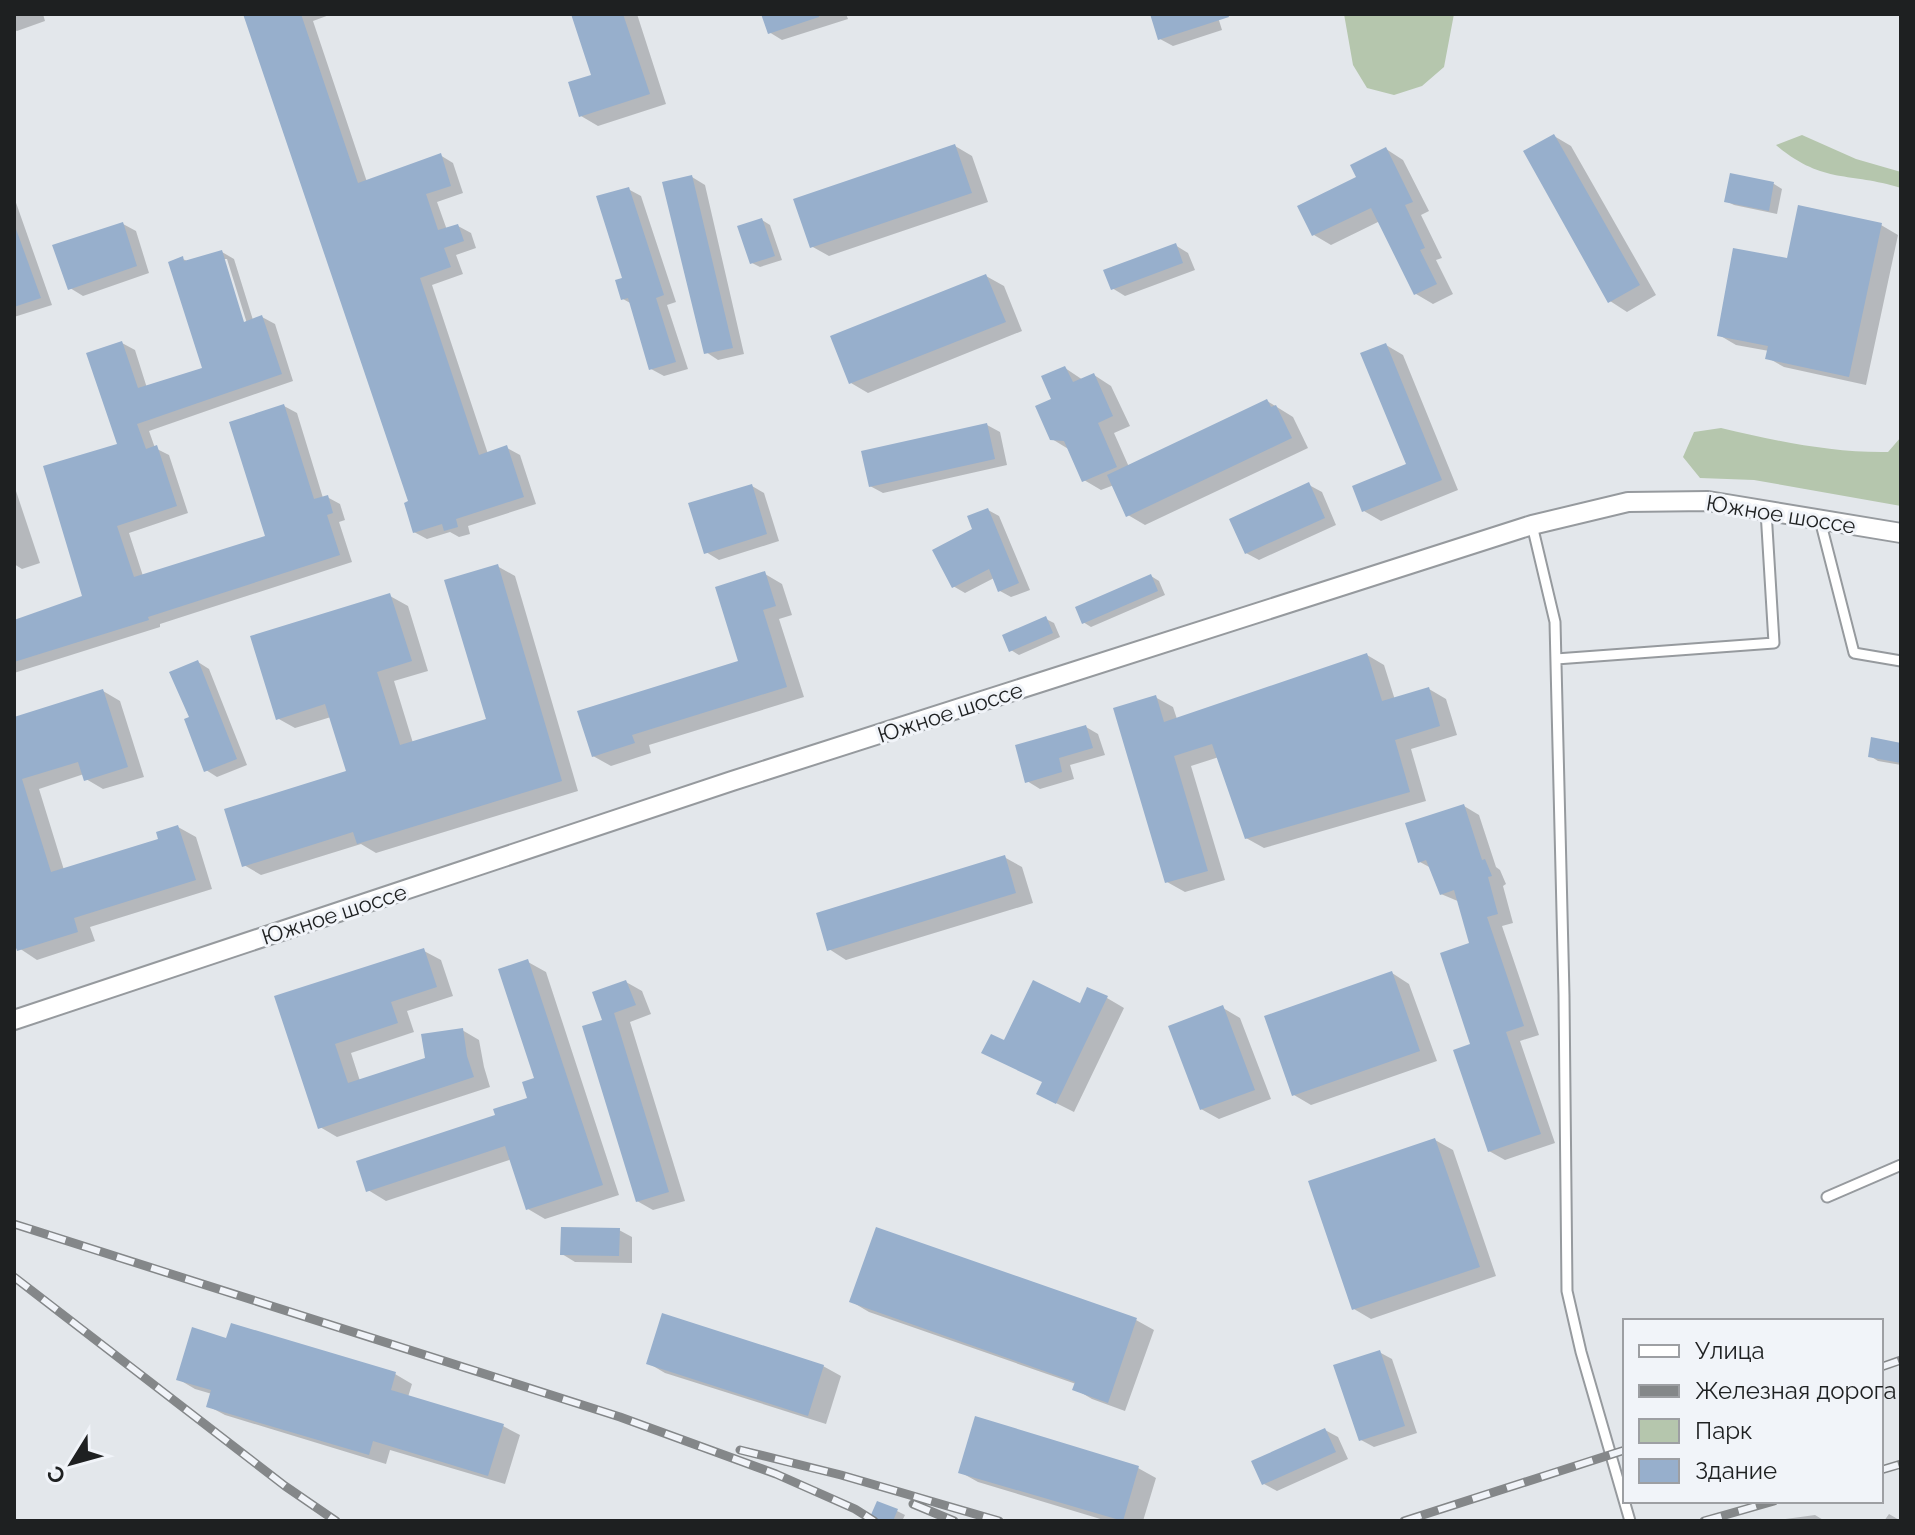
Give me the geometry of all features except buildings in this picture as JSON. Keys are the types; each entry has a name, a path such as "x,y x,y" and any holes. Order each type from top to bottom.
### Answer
{"street":[{"name":"Южное шоссе","path":"14,1020 747,776 1532,525 1628,502 1708,501 1901,533"}],"lane":[{"path":"1556,659 1774,643 1766,511"},
{"path":"1820,520 1854,653 1901,661"},
{"path":"1532,525 1555,622 1567,1291 1581,1352 1623,1497"},
{"path":"1827,1197 1901,1165"}],"green space":[{"path":"1344,14 1454,14 1444,67 1422,86 1394,95 1367,88 1353,65"},
{"path":"1802,135 1856,159 1901,172 1901,188 1823,172 1793,158 1776,145"},
{"path":"1721,428 1804,445 1867,452 1888,452 1901,437 1901,506 1754,480 1700,478 1683,457 1694,432"}],"railway":[{"path":"14,1224 620,1417 776,1474 855,1509 874,1521"},
{"path":"14,1277 285,1486 336,1521"},
{"path":"1883,1366 1901,1360"},
{"path":"740,1450 841,1475 999,1521"},
{"path":"1404,1521 1623,1451"},
{"path":"1883,1469 1901,1464"},
{"path":"1704,1521 1767,1503"},
{"path":"913,1504 954,1521"}]}
